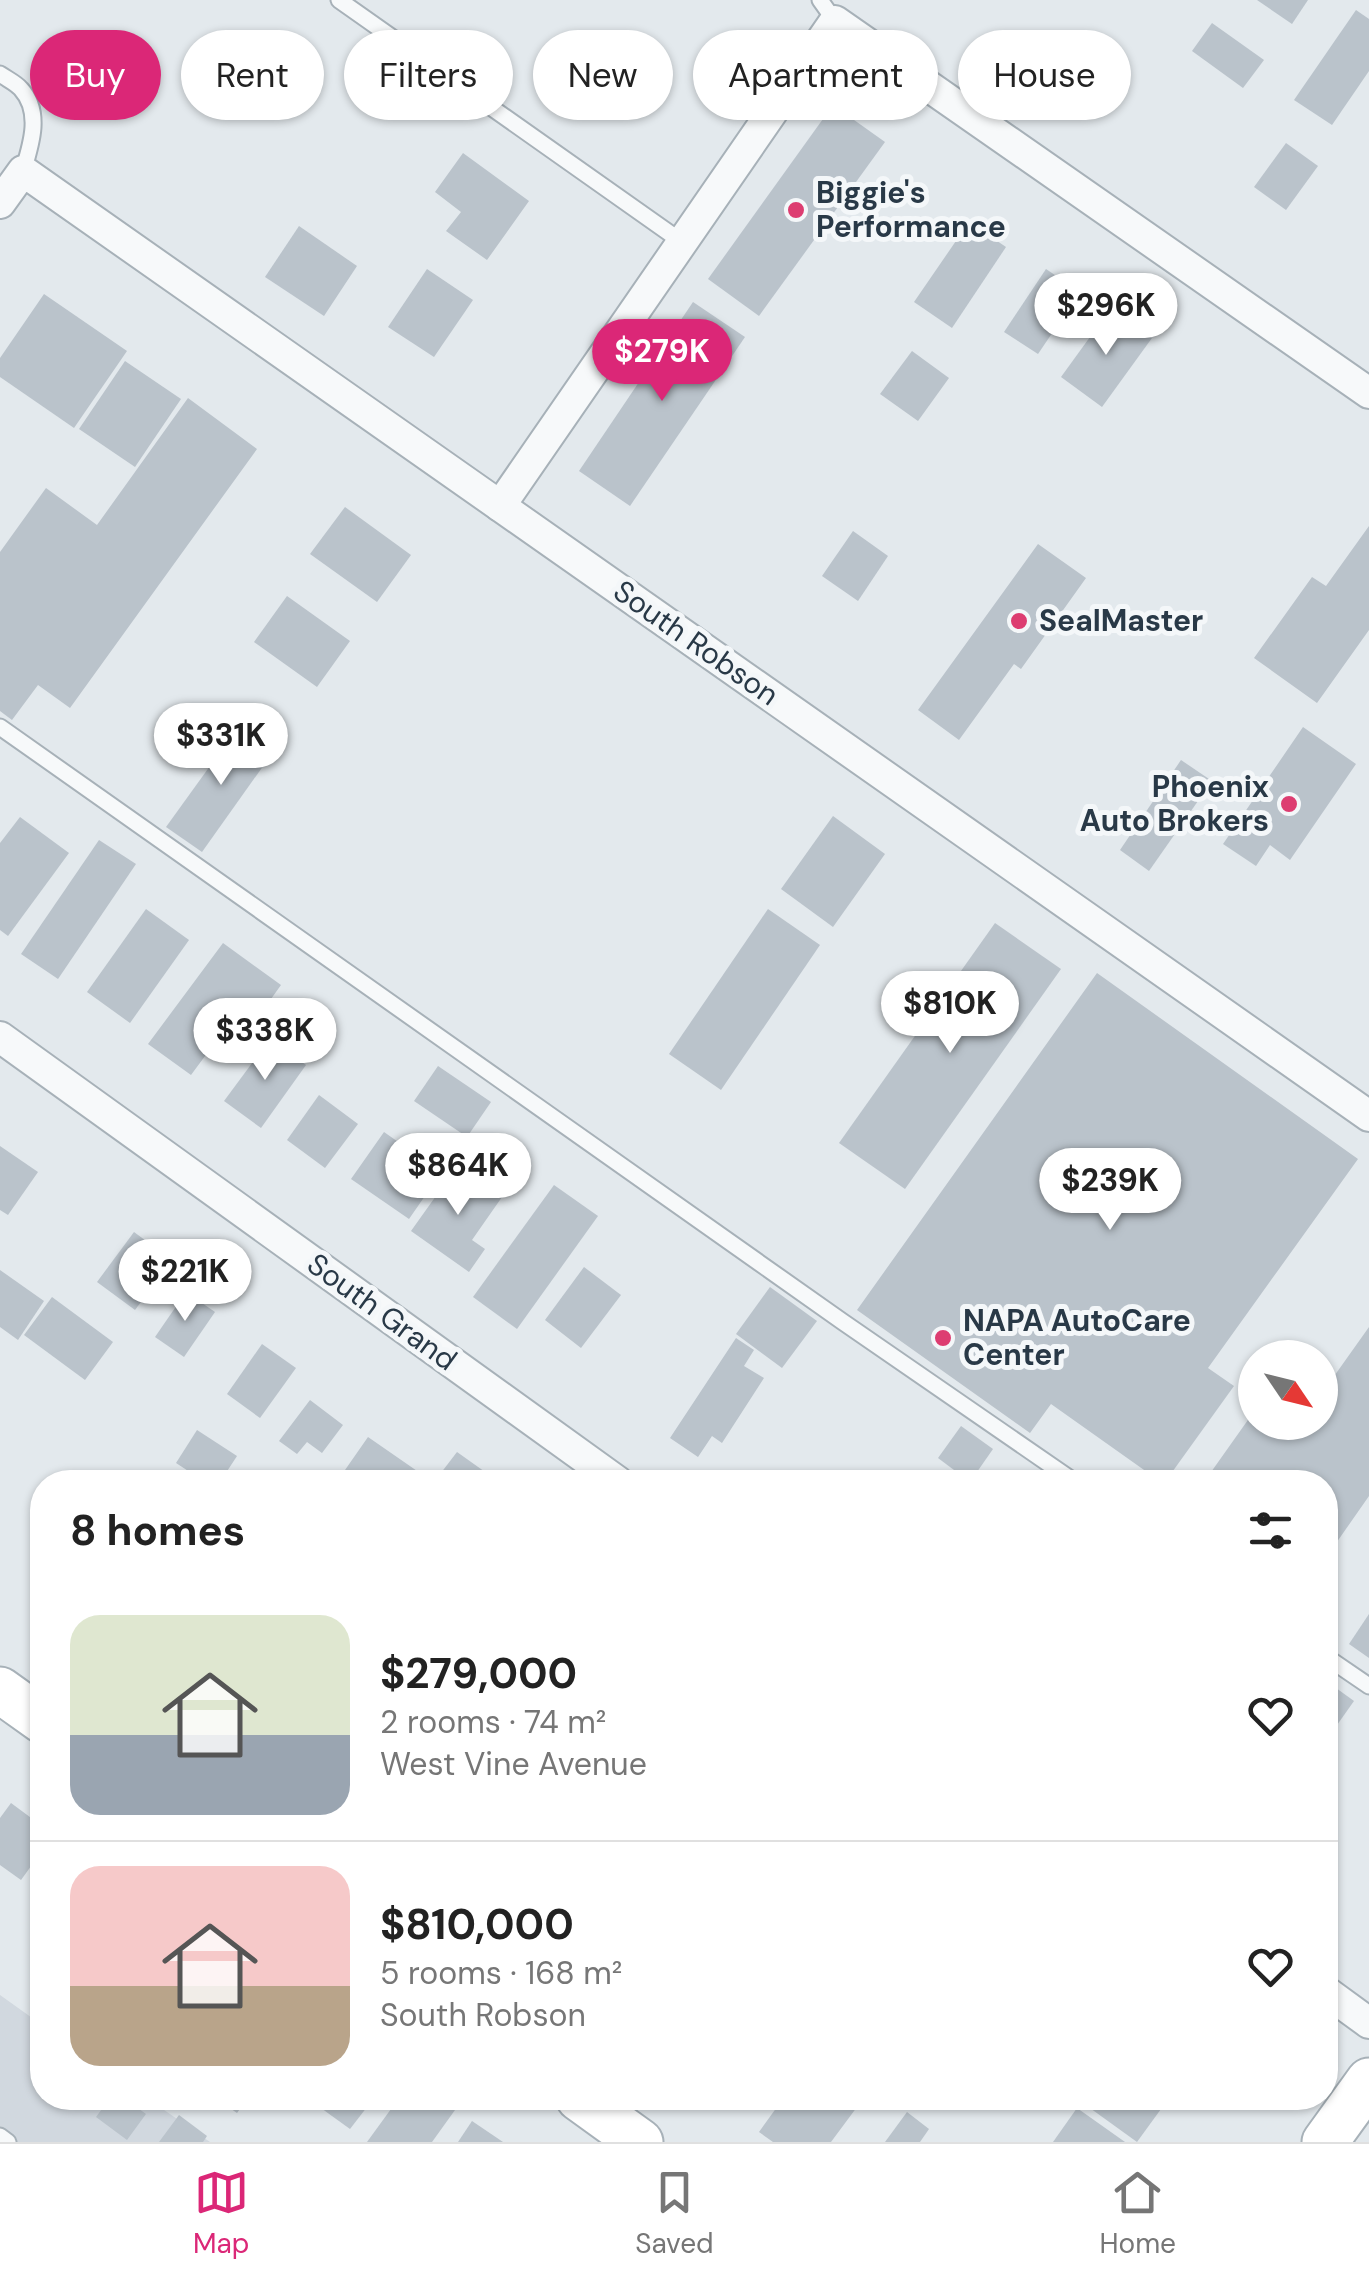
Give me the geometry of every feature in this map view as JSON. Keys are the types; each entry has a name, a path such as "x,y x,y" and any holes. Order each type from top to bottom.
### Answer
{"street":[{"path":"500,506 682,242 828,11 1369,393"},
{"path":"0,203 23,171"},
{"name":"South Robson","path":"23,171 1369,1116"},
{"name":"South Grand","path":"0,1037 601,1470"},
{"path":"0,1690 30,1711"},
{"path":"1338,2000 1369,2023"},
{"path":"1326,2142 1369,2081"},
{"path":"596,2110 640,2142"}],"lane":[{"path":"339,0 682,242"},
{"path":"0,74 21,89 34,116 23,171"},
{"path":"0,727 1058,1470"},
{"path":"1338,1665 1369,1686"},
{"path":"0,2136 8,2142"}],"shaded area":[{"path":"0,1995 30,2016 30,2110 164,2110 210,2142 0,2142"}],"building":[{"path":"1257,0 1308,0 1292,24"},
{"path":"1356,10 1369,19 1369,71 1332,125 1294,100"},
{"path":"1212,23 1264,60 1243,88 1192,51"},
{"name":"Biggie's Performance","path":"822,120 854,120 885,142 759,316 708,279"},
{"path":"1286,143 1318,166 1286,210 1254,187"},
{"path":"463,153 529,201 487,260 446,231 461,212 435,192"},
{"path":"969,222 1006,247 952,328 914,302"},
{"path":"299,226 357,266 324,316 265,277"},
{"path":"427,269 473,300 434,357 388,327"},
{"path":"1046,269 1080,292 1038,354 1004,332"},
{"path":"44,294 127,351 74,428 0,377 0,358"},
{"path":"693,302 745,337 630,506 579,471"},
{"path":"1111,308 1152,338 1102,407 1061,377"},
{"path":"912,351 949,378 918,421 880,394"},
{"path":"125,361 181,399 135,467 79,429"},
{"path":"188,398 257,449 70,708 38,685 12,720 0,711 0,552 46,488 97,525"},
{"path":"345,507 411,555 377,602 310,554"},
{"path":"1369,526 1369,630 1317,703 1254,658 1312,577 1326,586"},
{"path":"853,531 888,556 858,601 822,576"},
{"name":"SealMaster","path":"1038,544 1086,578 1021,669 1014,664 959,740 918,710"},
{"path":"287,596 350,641 317,687 254,642"},
{"path":"241,723 276,748 202,852 166,827"},
{"name":"Phoenix Auto Brokers","path":"1303,727 1356,764 1290,860 1270,845 1256,866 1223,844"},
{"path":"1181,760 1212,781 1149,871 1120,850"},
{"path":"833,816 885,854 833,927 781,889"},
{"path":"20,817 69,853 8,936 0,930 0,843"},
{"path":"99,840 136,864 58,979 21,954"},
{"path":"146,909 189,940 130,1023 87,992"},
{"path":"768,909 820,945 721,1090 669,1054"},
{"path":"995,923 1061,969 905,1189 839,1143"},
{"path":"223,943 281,985 241,1041 225,1029 191,1075 148,1044"},
{"path":"1097,973 1358,1159 1208,1368 1234,1386 1174,1470 1144,1470 1051,1404 1030,1433 857,1310"},
{"path":"270,1039 306,1065 261,1128 224,1101"},
{"path":"438,1066 491,1102 467,1137 414,1101"},
{"path":"319,1095 358,1124 325,1168 287,1140"},
{"path":"384,1132 421,1158 431,1142 452,1157 409,1219 351,1179"},
{"path":"0,1146 38,1172 8,1215 0,1210"},
{"path":"458,1165 502,1197 472,1240 485,1249 469,1272 411,1231"},
{"path":"554,1185 598,1216 517,1329 473,1297"},
{"path":"134,1232 172,1260 135,1310 97,1282"},
{"path":"584,1267 621,1295 581,1348 545,1320"},
{"path":"0,1270 44,1301 18,1340 0,1327"},
{"path":"770,1287 817,1321 782,1368 736,1334"},
{"path":"186,1292 215,1312 184,1357 155,1337"},
{"path":"52,1297 113,1342 85,1380 24,1335"},
{"path":"1369,1327 1369,1496 1338,1540 1338,1470 1212,1470 1238,1434 1238,1440 1338,1440 1338,1371"},
{"path":"736,1338 754,1350 744,1366 764,1378 722,1443 712,1436 698,1457 670,1438"},
{"path":"262,1344 296,1368 260,1418 227,1394"},
{"path":"310,1400 343,1425 322,1453 307,1442 297,1454 279,1441"},
{"path":"961,1426 993,1449 978,1470 954,1470 938,1458"},
{"path":"197,1430 237,1456 228,1470 187,1470 176,1463"},
{"path":"368,1437 416,1470 345,1470"},
{"path":"457,1452 482,1470 443,1470"},
{"path":"1369,1614 1369,1658 1349,1644"},
{"path":"1338,1689 1354,1701 1338,1724"},
{"path":"11,1803 30,1817 30,1868 21,1880 0,1865 0,1818"},
{"path":"101,2110 140,2110 146,2114 127,2140 96,2117"},
{"path":"324,2110 365,2110 350,2129"},
{"path":"390,2110 455,2110 432,2142 367,2142"},
{"path":"775,2110 855,2110 831,2142 773,2142 759,2132"},
{"path":"1076,2110 1080,2110 1125,2142 1053,2142"},
{"path":"1093,2110 1160,2110 1137,2142"},
{"path":"907,2112 929,2129 920,2142 885,2142"},
{"path":"179,2115 207,2136 203,2142 159,2142"},
{"path":"472,2121 503,2142 458,2142"}],"place":[{"name":"Biggie's Performance","path":"796,210"},
{"name":"SealMaster","path":"1019,621"},
{"name":"Phoenix Auto Brokers","path":"1289,804"},
{"name":"NAPA AutoCare Center","path":"943,1338"}]}
